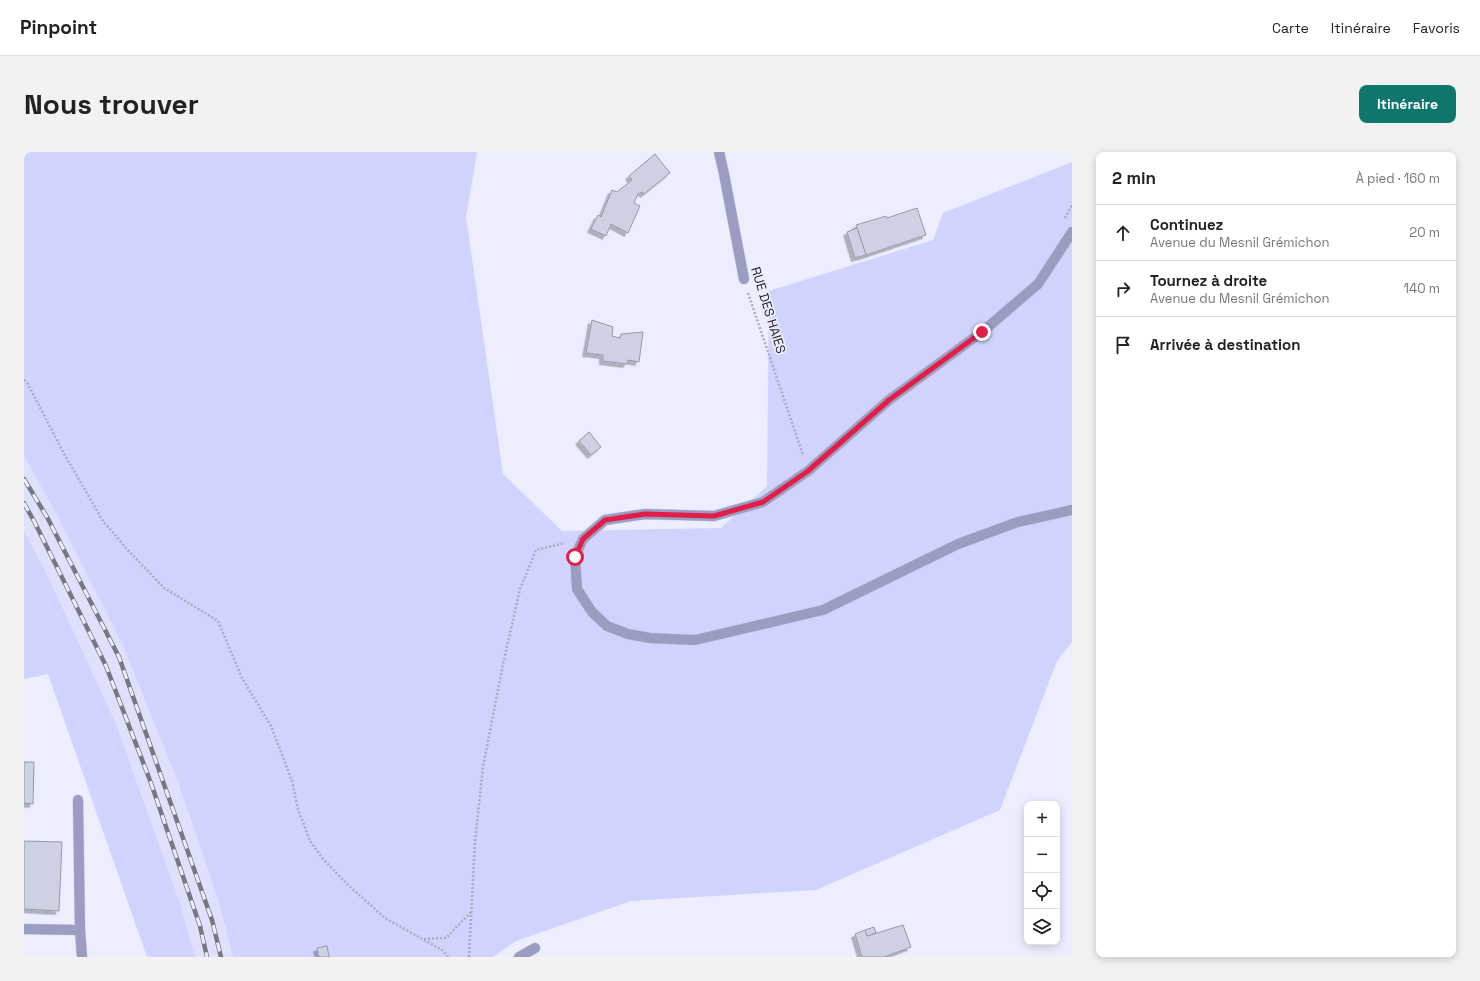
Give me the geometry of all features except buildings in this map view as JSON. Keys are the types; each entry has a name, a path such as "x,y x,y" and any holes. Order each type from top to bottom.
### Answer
{"street":[{"name":"RUE DES HAIES","path":"719,152 744,279"},
{"path":"1072,232 1038,284 982,332 889,400 808,471 763,502 714,516 645,514 605,520 583,539 575,557 577,589 592,612 607,626 628,634 650,638 696,640 824,610 958,544 1018,522 1072,510"},
{"path":"78,800 80,930 82,957"},
{"path":"24,929 80,930"},
{"path":"519,957 535,948"}],"path":[{"path":"1062,223 1072,205"},
{"name":"RUE DES HAIES","path":"744,279 808,471"},
{"path":"24,380 28,384 103,522 164,588 218,621 242,678 271,726 292,781 298,809 310,841 323,859 349,886 385,918 442,950 448,957"},
{"path":"469,957 475,841 483,767 503,664 520,590 536,550 583,539"},
{"path":"424,939 446,938 472,911"}],"shaded area":[{"path":"24,152 477,152 466,217 503,474 562,531 721,528 767,486 769,291 933,240 943,213 1072,162 1072,642 1057,661 1000,810 816,890 631,901 516,941 493,957 233,957 219,903 178,782 123,646 61,523 24,456"},
{"path":"24,456 61,523 123,646 178,782 219,903 233,957 195,957 180,903 116,724 47,574 24,531"},
{"path":"24,531 47,574 116,724 180,903 195,957 147,957 48,674 24,679"}],"railway":[{"path":"24,479 47,517 119,657 212,920 221,957"},
{"path":"24,503 106,666 151,783 200,926 207,957"}],"route":[{"path":"575,557 583,539 605,520 645,514 714,516 763,502 808,471 889,400 982,332"}]}
